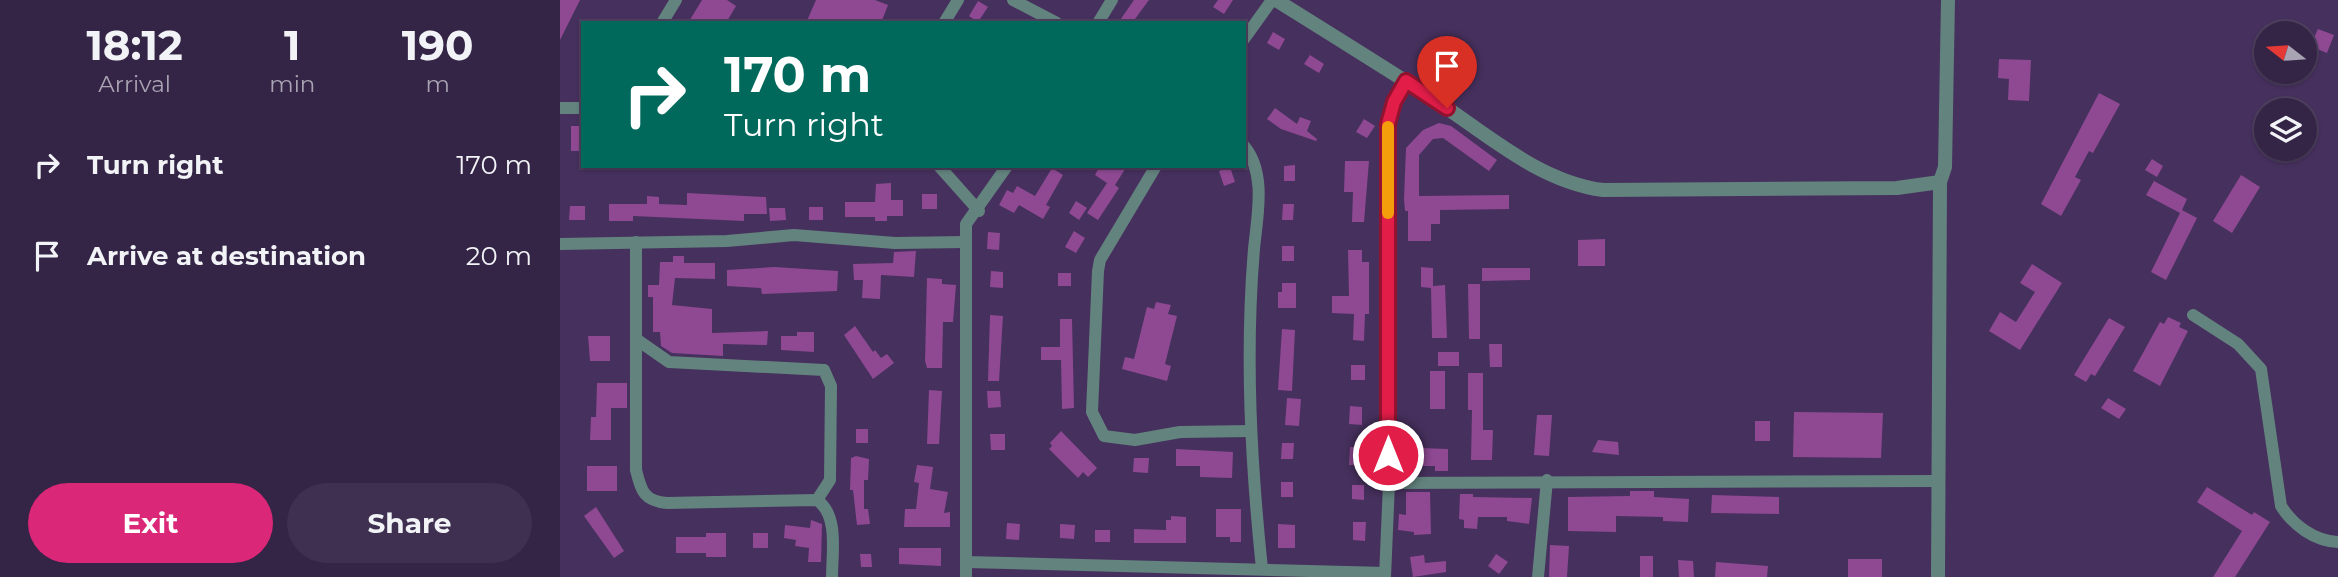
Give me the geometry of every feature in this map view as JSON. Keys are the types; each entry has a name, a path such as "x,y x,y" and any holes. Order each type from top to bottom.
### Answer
{"street":[{"path":"663,21 676,0"},
{"path":"945,21 958,0"},
{"path":"1013,0 1053,21"},
{"path":"1099,21 1112,0"},
{"path":"1246,36 1274,0 1406,81 1543,173 1589,188 1897,188 1930,186 1940,182"},
{"path":"1938,577 1940,182 1945,167 1948,0"},
{"path":"966,562 1262,569 1385,575 1388,483 1388,124 1394,102 1406,81"},
{"path":"560,108 581,108"},
{"path":"1246,149 1254,162 1259,198 1251,292 1251,431 1252,473 1262,569"},
{"path":"941,168 979,211"},
{"path":"966,577 966,224 979,211 1006,168"},
{"path":"1155,168 1100,260 1093,348 1092,412 1104,436 1135,440 1180,432 1251,431"},
{"path":"560,244 727,241 794,235 895,243 966,242"},
{"path":"636,242 636,470 642,493 651,501 817,500 825,505 830,516 832,577"},
{"path":"2193,315 2238,344 2261,369 2281,506 2291,522 2326,542 2338,542"},
{"path":"636,339 669,362 824,370 831,386 830,480 817,500"},
{"path":"1388,483 1546,480 1937,481"},
{"path":"1538,577 1546,480"}],"building":[{"path":"560,0 580,0 560,40"},
{"path":"702,0 727,0 736,6 727,21 689,21"},
{"path":"816,0 875,0 888,5 882,21 807,21"},
{"path":"1134,0 1149,0 1133,21 1119,21"},
{"path":"1218,0 1233,0 1224,14 1213,7"},
{"path":"978,1 988,7 979,21 969,16"},
{"path":"2318,29 2334,35 2327,53 2317,49"},
{"path":"1273,32 1285,39 1279,50 1267,43"},
{"path":"1310,55 1324,64 1319,73 1304,64"},
{"path":"1999,59 2031,60 2029,101 2008,100 2009,79 1998,78"},
{"path":"2099,93 2120,104 2093,153 2089,151 2075,177 2081,180 2061,216 2041,204"},
{"path":"1275,108 1297,124 1300,117 1311,121 1307,131 1316,141 1281,129 1267,119"},
{"path":"1364,119 1375,126 1367,138 1356,132"},
{"path":"1439,123 1451,126 1497,160 1489,171 1443,138 1433,139 1419,155 1419,196 1509,195 1509,209 1440,210 1440,224 1431,224 1431,241 1408,241 1408,211 1405,211 1404,199 1406,148 1423,130"},
{"path":"571,126 581,126 581,151 571,151"},
{"path":"2152,159 2163,166 2157,177 2145,170"},
{"path":"1345,161 1369,161 1364,222 1352,222 1353,192 1344,192"},
{"path":"1295,165 1295,181 1284,181 1284,166"},
{"path":"1052,168 1063,175 1046,205 1050,207 1043,219 1019,205 1014,213 999,205 1007,190 1013,193 1017,186 1035,196"},
{"path":"1099,168 1126,168 1115,185 1119,188 1098,220 1087,213 1107,183 1095,175"},
{"path":"1230,168 1235,182 1224,186 1219,171"},
{"path":"2241,175 2260,187 2232,233 2213,221"},
{"path":"2154,181 2187,199 2182,210 2197,218 2166,280 2151,272 2180,213 2146,195"},
{"path":"891,183 891,200 903,200 903,216 887,216 887,221 875,221 875,217 845,217 845,202 875,202 876,184"},
{"path":"687,193 766,197 767,214 744,214 744,221 633,216 633,221 609,221 609,204 647,204 647,196 659,197 659,204 687,205"},
{"path":"922,194 937,194 937,209 922,209"},
{"path":"1076,201 1087,208 1079,220 1069,213"},
{"path":"1283,204 1294,204 1293,220 1282,220"},
{"path":"570,206 585,206 585,220 569,220"},
{"path":"809,207 823,207 823,220 809,220"},
{"path":"769,208 785,208 786,220 770,221"},
{"path":"1074,231 1085,238 1076,253 1065,247"},
{"path":"988,232 1000,233 999,250 987,249"},
{"path":"1605,239 1605,266 1578,266 1578,240"},
{"path":"1282,246 1294,246 1294,261 1282,261"},
{"path":"1348,250 1362,250 1362,262 1369,262 1369,314 1365,314 1364,341 1353,340 1354,314 1332,313 1332,296 1349,296"},
{"path":"916,251 914,277 881,275 880,299 862,298 863,280 854,280 853,264 893,263 894,252"},
{"path":"673,256 684,256 684,263 715,263 715,279 675,278 672,305 712,309 712,333 768,331 767,345 723,344 723,356 672,353 661,346 660,332 653,332 653,297 648,297 648,285 659,285 660,262 673,262"},
{"path":"2032,264 2062,283 2020,350 1989,331 2000,312 2016,322 2035,292 2020,283"},
{"path":"774,267 838,271 837,291 762,294 761,288 727,286 727,270"},
{"path":"1421,267 1433,268 1433,286 1445,285 1447,338 1432,338 1431,288 1421,287"},
{"path":"1482,268 1530,268 1530,280 1482,281"},
{"path":"991,271 1003,272 1003,288 990,287"},
{"path":"1058,273 1071,273 1071,286 1058,286"},
{"path":"927,278 942,279 942,284 956,285 953,322 943,322 942,368 927,368 925,361"},
{"path":"1282,283 1296,283 1296,308 1278,308 1278,292 1282,292"},
{"path":"1468,284 1480,284 1480,339 1469,339"},
{"path":"1156,302 1171,305 1168,314 1177,316 1165,364 1171,366 1167,381 1122,369 1125,357 1134,359 1147,307 1154,309"},
{"path":"990,315 1003,316 999,381 988,381"},
{"path":"2168,317 2181,323 2179,327 2188,331 2160,386 2133,371 2160,322 2164,324"},
{"path":"2109,318 2125,327 2095,376 2091,374 2086,382 2074,375"},
{"path":"1060,319 1072,319 1074,408 1062,409 1061,360 1041,360 1041,347 1060,347"},
{"path":"855,326 873,352 875,350 881,358 887,354 894,363 873,379 844,335"},
{"path":"1282,329 1295,330 1292,391 1278,390"},
{"path":"797,332 814,332 814,352 781,350 781,336 797,336"},
{"path":"588,336 610,336 610,361 590,361"},
{"path":"1489,344 1502,344 1502,367 1490,367"},
{"path":"1438,352 1459,352 1459,366 1438,366"},
{"path":"1351,365 1365,365 1365,380 1351,380"},
{"path":"1430,371 1445,371 1445,409 1430,409"},
{"path":"1468,373 1483,373 1483,430 1493,430 1492,460 1471,460 1472,410 1468,410"},
{"path":"597,383 627,383 627,408 611,408 611,440 590,440 591,417 596,417"},
{"path":"929,390 942,391 939,444 927,444"},
{"path":"987,391 1000,391 1001,407 988,408"},
{"path":"1287,398 1301,399 1299,426 1285,425"},
{"path":"2108,398 2126,409 2119,419 2101,408"},
{"path":"1350,406 1362,407 1362,425 1349,424"},
{"path":"1794,412 1883,413 1881,458 1793,457"},
{"path":"1537,415 1552,415 1549,456 1534,455"},
{"path":"1755,421 1770,421 1770,441 1755,441"},
{"path":"856,429 868,429 868,443 856,443"},
{"path":"1061,431 1097,468 1088,477 1083,472 1078,478 1049,449 1052,446 1050,443"},
{"path":"990,434 1005,434 1005,450 991,450"},
{"path":"1598,440 1618,442 1619,455 1592,452"},
{"path":"1282,443 1294,443 1293,459 1281,459"},
{"path":"1350,447 1362,447 1361,465 1349,465"},
{"path":"1420,448 1448,449 1448,471 1435,471 1435,466 1420,466"},
{"path":"1176,449 1233,452 1232,478 1200,477 1200,466 1176,466"},
{"path":"856,456 869,459 868,480 864,480 864,509 868,509 870,524 857,525 853,490 850,490 851,458"},
{"path":"1134,458 1149,458 1148,473 1133,472"},
{"path":"917,465 933,467 930,489 948,492 944,513 950,512 950,527 904,527 905,509 916,509 919,483 914,482"},
{"path":"587,466 617,466 617,491 587,491"},
{"path":"1281,482 1293,482 1293,497 1281,497"},
{"path":"1352,485 1364,485 1364,500 1352,499"},
{"path":"2207,487 2252,515 2254,512 2270,522 2235,577 2213,577 2242,531 2197,502"},
{"path":"1630,491 1654,491 1654,497 1689,499 1688,522 1663,521 1663,517 1616,516 1616,532 1568,531 1568,497 1630,496"},
{"path":"1406,492 1430,492 1431,534 1414,535 1414,532 1398,530 1399,514 1406,515"},
{"path":"1460,494 1473,494 1473,497 1532,498 1529,524 1507,521 1507,517 1478,517 1477,529 1464,528 1464,520 1459,519"},
{"path":"1712,495 1779,497 1779,514 1711,513"},
{"path":"596,507 624,551 614,558 584,516"},
{"path":"1216,509 1241,509 1241,542 1230,542 1230,537 1216,537"},
{"path":"1171,516 1186,517 1186,543 1134,543 1134,529 1166,530 1166,520 1171,520"},
{"path":"811,520 822,524 821,562 808,562 809,548 795,546 796,540 784,538 785,525 810,528"},
{"path":"1353,522 1366,522 1365,541 1353,540"},
{"path":"1007,523 1020,524 1019,540 1006,539"},
{"path":"1060,524 1075,525 1074,539 1060,538"},
{"path":"1278,524 1295,525 1295,548 1278,548"},
{"path":"1095,530 1110,530 1110,542 1095,542"},
{"path":"706,533 726,533 726,557 706,557 706,553 676,553 676,537 706,537"},
{"path":"753,533 768,533 768,548 753,548"},
{"path":"1550,545 1569,546 1567,577 1549,577"},
{"path":"899,548 941,548 941,566 899,564"},
{"path":"860,554 871,554 872,567 861,567"},
{"path":"1496,554 1508,562 1499,574 1488,566"},
{"path":"1424,555 1425,563 1446,561 1446,572 1413,577 1410,557"},
{"path":"1640,556 1653,556 1653,577 1640,577"},
{"path":"1848,559 1882,559 1882,577 1848,577"},
{"path":"1678,560 1693,561 1694,577 1679,577"},
{"path":"1716,562 1768,566 1767,577 1715,577"}],"slow traffic":[{"path":"1388,127 1388,213"}],"route":[{"path":"1388,455 1388,124 1394,102 1406,81 1447,108"}]}
